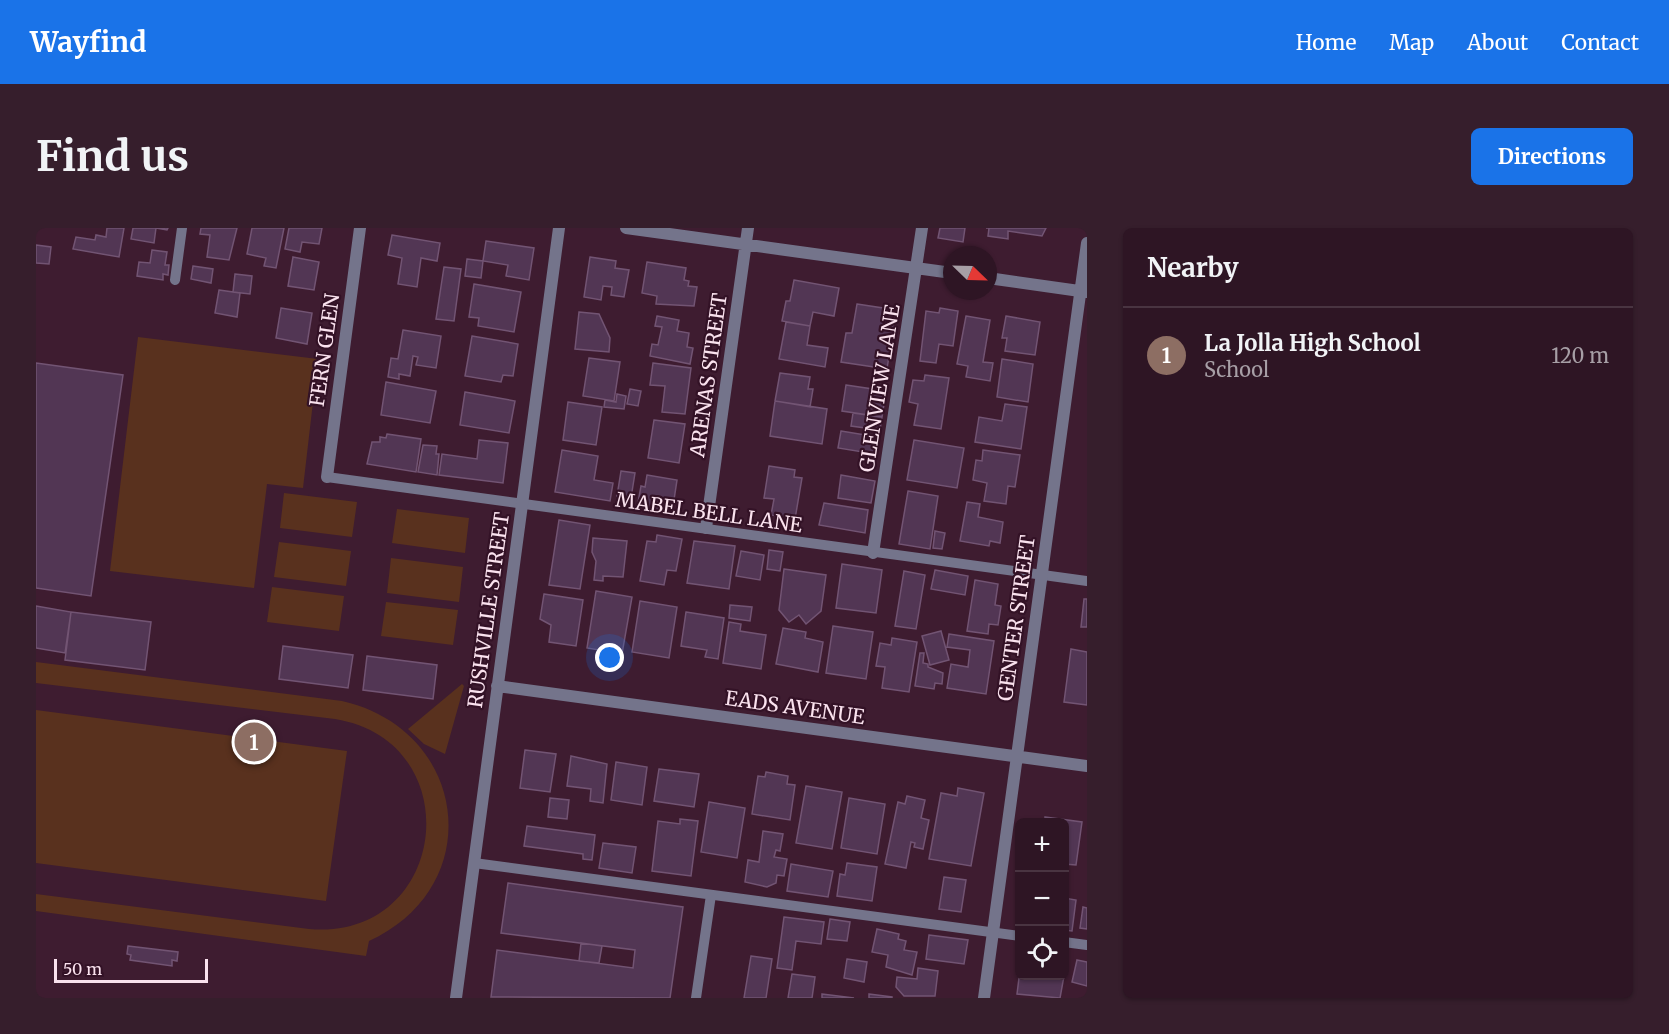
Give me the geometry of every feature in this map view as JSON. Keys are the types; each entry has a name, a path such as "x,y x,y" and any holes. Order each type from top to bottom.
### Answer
{"street":[{"name":"FERN GLEN","path":"327,477 360,228"},
{"name":"RUSHVILLE STREET","path":"456,998 559,228"},
{"path":"626,228 943,272"},
{"name":"ARENAS STREET","path":"706,528 748,228"},
{"name":"GLENVIEW LANE","path":"873,553 922,228"},
{"name":"GENTER STREET","path":"984,998 1042,575 1084,292 1087,243"},
{"path":"997,279 1084,292"},
{"name":"EADS AVENUE","path":"497,686 1087,766"}],"lane":[{"path":"175,280 182,228"},
{"name":"MABEL BELL LANE","path":"327,477 1087,581"},
{"path":"474,862 711,896 1015,935"},
{"path":"696,998 711,896"},
{"path":"1069,943 1087,945"}],"shaded area":[{"path":"138,337 318,359 303,488 267,484 254,588 110,571"},
{"path":"284,493 357,502 352,537 280,528"},
{"path":"397,509 469,518 465,553 392,543"},
{"path":"279,542 351,551 346,586 274,577"},
{"path":"391,558 463,567 459,602 387,593"},
{"path":"272,587 344,596 339,631 267,622"},
{"path":"386,602 458,610 453,645 381,636"},
{"path":"36,662 342,701 385,717 417,743 438,775 448,812 446,849 433,885 407,916 369,941 366,956 36,911 36,894 309,929 356,924 391,904 415,874 426,837 423,798 408,763 379,735 335,719 36,683"},
{"path":"462,684 464,686 445,754 424,744 408,729"},
{"path":"36,710 347,751 326,901 36,863"}],"building":[{"path":"107,228 124,228 119,257 73,249 76,237 95,240 96,235 106,237"},
{"path":"133,228 156,228 154,243 131,239"},
{"path":"201,228 237,228 229,260 207,257 210,235 200,234"},
{"path":"252,228 284,228 276,268 264,266 266,258 247,254"},
{"path":"289,228 322,228 319,244 302,242 300,252 285,249"},
{"path":"940,228 965,228 963,242 938,238"},
{"path":"989,228 1046,228 1042,236 1008,231 1008,239 988,236"},
{"path":"392,235 440,243 437,261 421,258 417,287 398,284 402,258 388,255"},
{"path":"486,241 534,248 529,280 506,276 508,265 483,261"},
{"path":"36,245 51,247 49,264 36,263"},
{"path":"152,250 167,252 165,265 169,265 168,275 163,274 163,280 137,276 139,262 150,263"},
{"path":"293,257 319,262 314,290 288,286"},
{"path":"590,257 616,261 615,268 629,270 624,297 611,295 612,287 603,286 601,300 584,297"},
{"path":"467,259 483,261 481,278 465,276"},
{"path":"647,262 686,268 684,280 689,281 688,286 697,287 694,306 656,304 657,296 642,293"},
{"path":"193,266 213,269 211,283 191,279"},
{"path":"444,267 461,269 454,321 436,319"},
{"path":"235,274 252,276 250,294 233,292"},
{"path":"794,280 839,288 834,316 813,312 810,326 782,321 786,301 790,301"},
{"path":"474,284 521,292 514,332 478,326 479,318 469,317"},
{"path":"219,290 240,293 237,317 215,313"},
{"path":"857,304 896,310 887,369 841,362 846,333 852,333"},
{"path":"281,308 312,313 307,344 276,338"},
{"path":"940,308 958,311 953,346 939,344 936,363 920,361 926,311 939,313"},
{"path":"579,312 599,314 610,338 609,352 575,349"},
{"path":"657,316 679,320 677,331 689,333 687,347 693,348 690,364 650,356 652,344 658,345 662,327 655,326"},
{"path":"966,316 990,320 983,362 993,363 990,381 966,377 968,366 957,364"},
{"path":"1006,316 1040,322 1035,355 1005,351 1007,338 1002,338"},
{"path":"786,322 810,326 807,345 828,348 825,367 779,359"},
{"path":"403,330 441,336 436,368 416,365 418,357 413,356 410,376 399,374 399,379 388,377 391,358 398,359"},
{"path":"472,336 518,344 513,376 503,375 501,382 465,376"},
{"path":"589,358 620,362 614,401 583,396"},
{"path":"1002,359 1033,364 1028,402 997,397"},
{"path":"36,363 123,375 91,596 36,588"},
{"path":"653,363 691,368 685,414 662,412 665,386 650,385"},
{"path":"780,373 810,377 808,389 813,389 810,407 775,401"},
{"path":"925,375 949,378 941,429 914,425 918,404 909,402 913,380 924,381"},
{"path":"386,382 436,391 430,423 381,415"},
{"path":"846,385 886,391 882,417 842,411"},
{"path":"630,389 641,391 638,406 627,404"},
{"path":"465,392 515,401 509,433 460,425"},
{"path":"617,394 626,396 624,409 604,407 605,400 616,402"},
{"path":"775,401 827,409 822,444 770,436"},
{"path":"568,402 602,407 596,445 563,440"},
{"path":"1005,404 1027,407 1021,449 975,442 979,417 1002,421"},
{"path":"853,413 882,417 880,430 851,426"},
{"path":"654,420 685,424 679,463 648,458"},
{"path":"841,431 878,437 875,454 838,448"},
{"path":"387,434 421,439 416,472 367,464 372,442 380,442 380,437 386,438"},
{"path":"479,440 508,443 503,483 439,475 442,454 477,459"},
{"path":"914,440 964,448 957,488 907,480"},
{"path":"423,445 437,446 436,454 439,454 437,475 418,472"},
{"path":"562,450 598,456 594,480 613,483 610,501 555,492"},
{"path":"983,450 1020,455 1015,487 1008,486 1006,504 984,501 987,483 973,480 976,460 982,461"},
{"path":"769,466 795,470 794,477 802,478 795,519 771,515 774,499 764,498"},
{"path":"621,471 635,473 631,498 617,496"},
{"path":"647,475 677,480 672,513 637,508 641,486 645,487"},
{"path":"841,475 875,481 871,503 838,498"},
{"path":"908,491 938,496 930,549 899,544"},
{"path":"967,502 980,504 978,517 1003,522 1000,543 990,541 989,546 960,541"},
{"path":"824,503 868,510 865,533 819,525"},
{"path":"559,520 590,525 580,589 549,585"},
{"path":"935,531 945,533 942,549 933,548"},
{"path":"657,535 682,539 676,571 667,570 664,585 640,581 647,541 656,542"},
{"path":"593,538 627,541 623,577 603,576 603,581 594,580 596,561 592,552"},
{"path":"694,541 735,546 729,589 687,583"},
{"path":"769,550 783,552 780,571 767,569"},
{"path":"741,551 764,555 760,580 736,576"},
{"path":"842,564 882,570 876,613 836,608"},
{"path":"784,569 826,575 821,611 806,624 799,615 789,622 779,610"},
{"path":"935,570 968,576 965,595 931,589"},
{"path":"904,571 925,575 916,629 895,626"},
{"path":"975,580 998,584 995,605 1001,606 998,625 989,624 988,634 967,631"},
{"path":"596,591 632,597 622,654 587,648"},
{"path":"544,594 583,600 576,646 549,642 551,625 540,619"},
{"path":"1084,599 1087,599 1087,627 1081,627"},
{"path":"640,601 677,607 669,658 632,652"},
{"path":"730,605 752,607 750,621 729,618"},
{"path":"36,606 71,612 65,653 36,648"},
{"path":"71,612 151,622 145,670 65,660"},
{"path":"686,612 724,618 718,659 705,657 707,650 681,646"},
{"path":"729,622 741,624 740,631 766,635 761,669 723,663"},
{"path":"833,626 873,632 866,679 826,673"},
{"path":"783,628 806,632 805,638 823,642 818,672 776,664"},
{"path":"941,631 949,660 930,665 922,636"},
{"path":"949,634 994,641 986,694 947,688 951,664 968,667 970,650 947,647"},
{"path":"892,638 917,642 909,692 882,688 885,667 876,666 880,643 891,645"},
{"path":"283,646 353,655 348,688 279,679"},
{"path":"1071,649 1087,652 1087,705 1064,702"},
{"path":"920,653 924,653 923,663 943,673 942,684 935,683 934,689 915,686"},
{"path":"367,656 437,665 433,699 363,690"},
{"path":"525,750 556,754 550,792 520,788"},
{"path":"571,756 607,764 603,803 590,801 591,789 567,786"},
{"path":"616,762 647,767 642,805 611,800"},
{"path":"659,769 699,774 694,807 654,801"},
{"path":"766,772 788,776 787,784 795,785 790,820 752,814 758,776 765,777"},
{"path":"806,786 842,792 832,849 796,843"},
{"path":"958,788 984,793 971,866 929,859 941,793 957,796"},
{"path":"907,796 925,800 921,818 929,820 923,849 914,847 915,843 911,842 906,868 885,864 898,802 905,804"},
{"path":"550,798 569,800 567,819 548,817"},
{"path":"849,798 885,804 877,854 841,848"},
{"path":"709,802 745,808 737,858 701,852"},
{"path":"680,819 698,821 691,876 652,871 658,821 680,824"},
{"path":"1069,820 1082,822 1076,865 1069,864"},
{"path":"527,826 595,835 592,860 583,859 583,854 524,846"},
{"path":"763,831 783,834 780,851 776,850 774,857 787,859 784,876 777,875 776,883 767,887 745,882 748,860 759,862"},
{"path":"603,843 636,847 632,873 599,868"},
{"path":"847,863 877,867 872,901 837,896 840,874 845,875"},
{"path":"791,864 833,871 828,897 787,891"},
{"path":"944,877 966,880 961,912 939,909"},
{"path":"508,883 683,907 670,998 491,997 497,950 633,968 635,950 501,933"},
{"path":"1069,899 1076,900 1072,931 1069,931"},
{"path":"1083,907 1087,908 1087,929 1080,928"},
{"path":"784,917 824,922 821,944 796,941 792,970 777,968"},
{"path":"830,919 850,922 847,941 827,939"},
{"path":"877,929 899,934 898,939 906,941 904,950 917,952 912,975 886,967 888,955 872,952"},
{"path":"929,935 968,940 964,964 926,959"},
{"path":"581,943 602,946 599,963 579,961"},
{"path":"128,946 178,952 177,961 172,960 172,966 130,960 131,955 127,954"},
{"path":"751,956 772,959 766,998 744,998"},
{"path":"847,959 867,962 864,982 844,978"},
{"path":"1077,960 1087,962 1087,986 1072,982"},
{"path":"918,968 938,971 935,996 904,996 896,987 897,977 917,979"},
{"path":"792,974 815,977 812,998 788,998"},
{"path":"1019,980 1063,980 1060,998 1017,994"},
{"path":"822,994 854,998 822,998"},
{"path":"869,994 892,997 892,998 869,998"}],"place":[{"name":"La Jolla High School","path":"254,742"}]}
